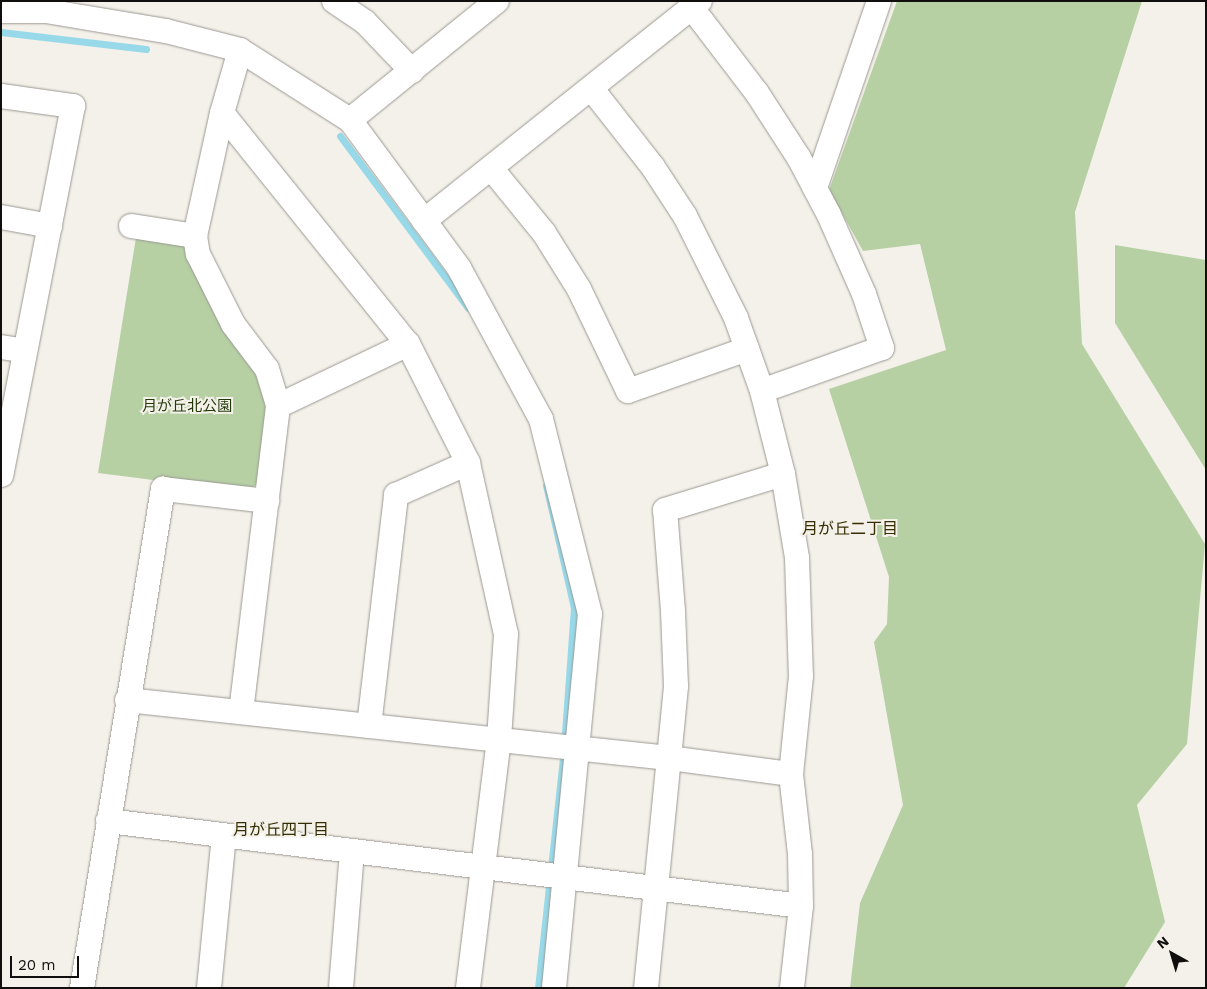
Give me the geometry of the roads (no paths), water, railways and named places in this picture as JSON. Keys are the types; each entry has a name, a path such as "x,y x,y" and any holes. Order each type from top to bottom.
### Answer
{"street":[{"path":"334,1 365,22 412,71"},
{"path":"350,120 497,1"},
{"path":"815,188 879,1"},
{"path":"424,221 591,88 690,5 757,93 799,158 864,294 882,348 762,391"},
{"path":"1,11 55,13 166,31 240,50 350,120 459,268 542,419 590,614 554,988"},
{"path":"240,50 222,113 195,236 198,254 233,324 266,369 278,406 242,712"},
{"path":"591,88 653,167 685,216 736,318 762,391 783,474 797,558 801,676 791,774 800,854 801,906 792,988"},
{"path":"1,96 73,106 1,474"},
{"path":"222,113 408,344 468,463 506,634 499,739 468,988"},
{"path":"491,168 549,241 579,289 628,391 747,349"},
{"path":"1,217 50,226"},
{"path":"131,226 195,236"},
{"path":"278,406 408,344"},
{"path":"1,347 25,351"},
{"path":"369,726 396,496 468,463"},
{"path":"646,988 676,686 665,510 783,474"},
{"path":"82,988 127,700 163,489 268,501"},
{"path":"127,700 499,739 791,774"},
{"path":"108,821 564,879 801,906"},
{"path":"209,988 224,836"},
{"path":"341,988 352,852"}],"waterway":[{"path":"1,32 146,49"},
{"path":"340,136 468,308"},
{"path":"538,988 564,747 574,608 546,485"}],"district":[{"name":"月が丘二丁目","path":"850,529"},
{"name":"月が丘四丁目","path":"281,830"}],"park label":[{"name":"月が丘北公園","path":"187,407"}]}
